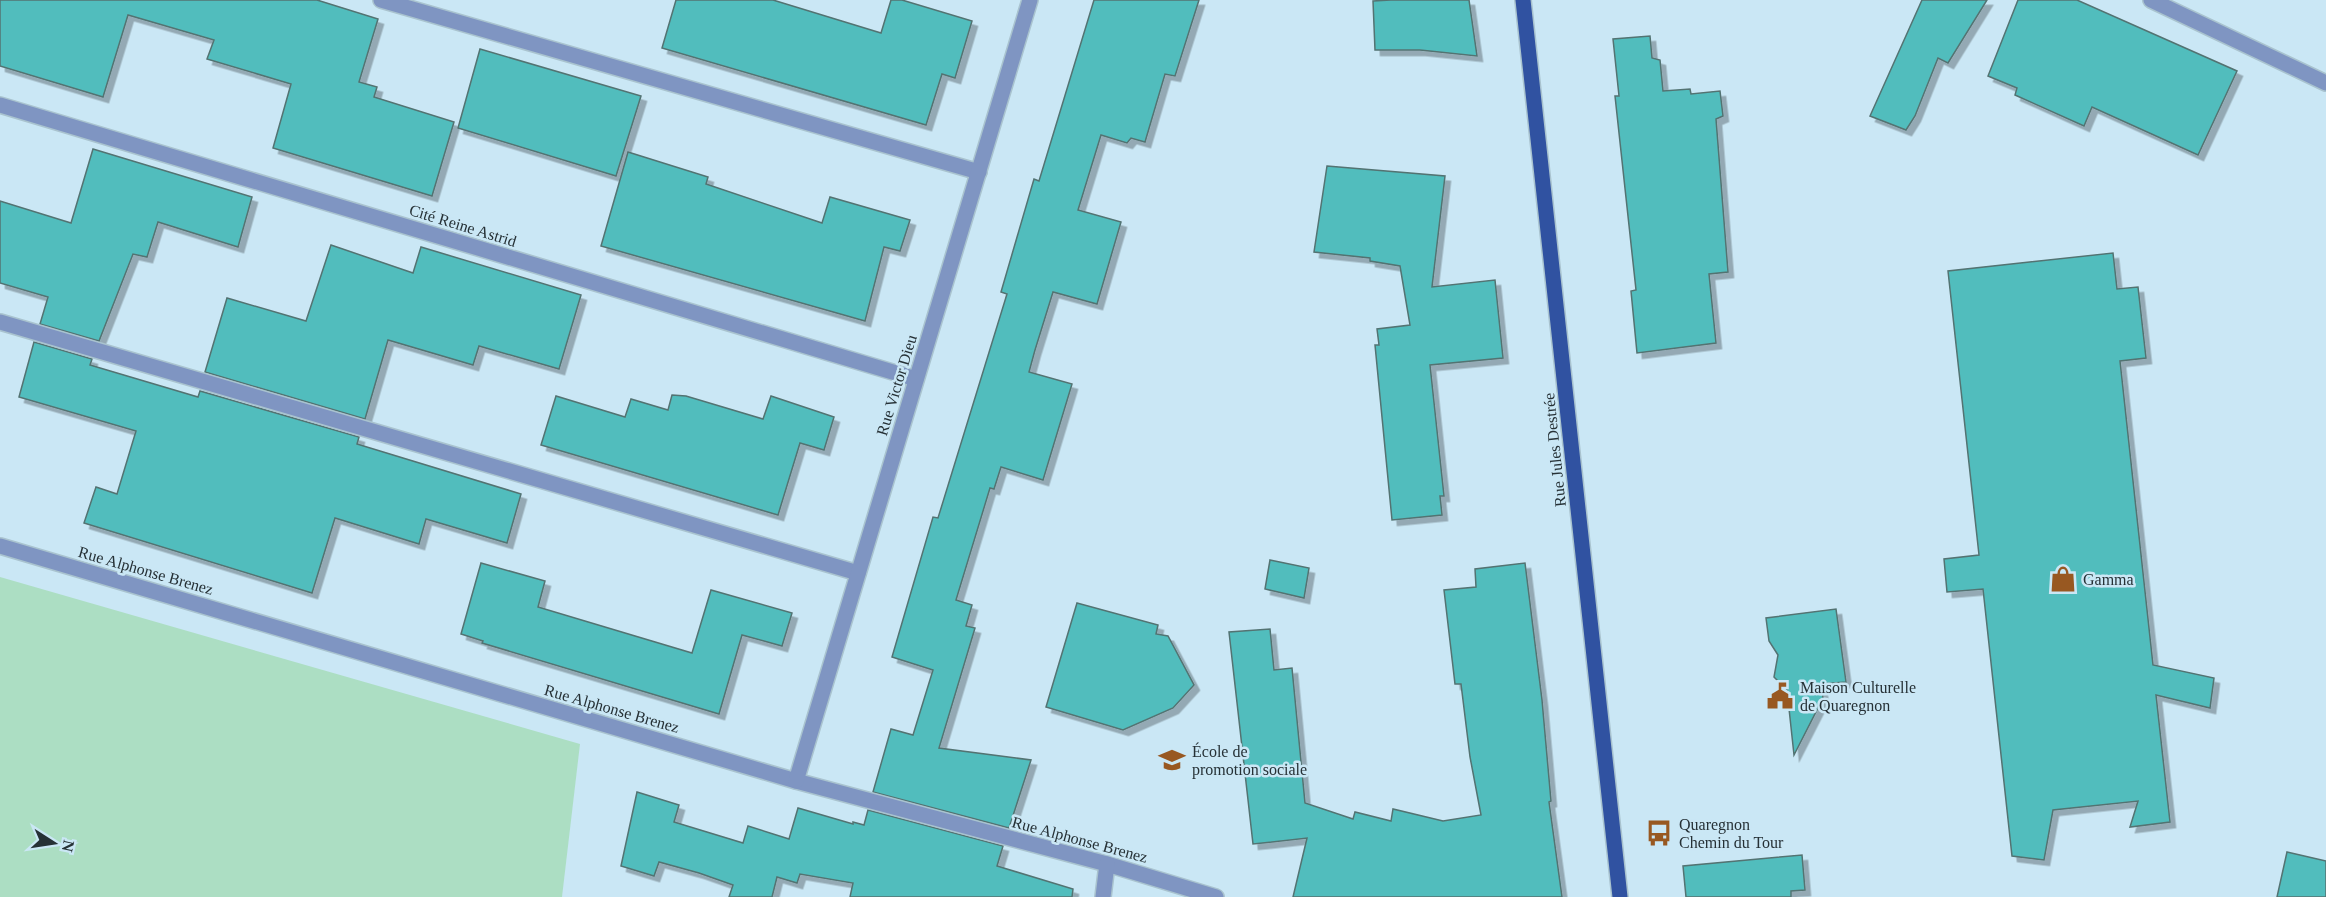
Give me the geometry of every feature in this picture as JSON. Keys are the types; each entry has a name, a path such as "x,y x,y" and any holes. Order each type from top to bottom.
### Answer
{"main road":[{"name":"Rue Jules Destrée","path":"1523,0 1620,897"}],"street":[{"path":"381,0 979,172"},
{"name":"Rue Victor Dieu","path":"796,781 1030,0"},
{"path":"2151,0 2326,83"},
{"name":"Cité Reine Astrid","path":"0,105 916,379"},
{"path":"0,322 858,573"},
{"name":"Rue Alphonse Brenez","path":"0,546 796,781 1107,864 1216,897"},
{"path":"1103,897 1107,864"}],"green space":[{"path":"0,577 580,744 562,897 0,897"}],"building":[{"path":"0,0 317,0 378,19 359,82 377,87 374,97 454,122 432,196 273,148 291,84 207,59 214,40 128,15 103,97 0,66"},
{"path":"676,0 773,0 881,33 891,0 902,0 972,21 955,78 942,74 926,125 662,48"},
{"path":"1094,0 1199,0 1175,76 1165,74 1145,142 1131,138 1127,143 1101,135 1078,210 1121,222 1097,304 1053,292 1035,350 1029,372 1072,384 1043,480 1001,467 994,489 990,488 956,600 972,605 966,626 975,628 939,748 1031,760 1009,828 873,792 891,729 913,735 933,670 892,657 933,517 938,518 1007,294 1001,292 1034,179 1039,181"},
{"path":"1469,0 1477,56 1420,50 1375,50 1373,1"},
{"path":"1922,0 1987,0 1948,63 1938,58 1915,116 1906,130 1870,116"},
{"path":"2018,0 2077,0 2237,71 2198,155 2092,107 2084,126 2015,95 2017,88 1988,76"},
{"path":"1650,36 1652,58 1660,60 1663,91 1690,89 1691,94 1720,91 1723,116 1716,119 1728,272 1709,274 1716,343 1637,353 1631,291 1636,290 1615,96 1619,96 1613,39"},
{"path":"480,49 641,96 616,176 458,128"},
{"path":"93,149 252,197 238,247 158,222 147,257 133,254 99,341 40,324 48,297 0,283 0,201 71,223"},
{"path":"628,152 708,177 706,184 822,223 830,197 910,220 900,251 884,247 865,321 601,246"},
{"path":"1327,166 1445,176 1432,287 1495,280 1503,358 1430,365 1444,496 1440,496 1442,515 1392,520 1375,345 1379,345 1377,329 1410,325 1400,266 1370,261 1370,258 1314,252"},
{"path":"331,245 413,273 421,247 581,295 559,369 479,346 473,365 388,340 365,419 205,372 227,298 306,321"},
{"name":"Gamma","path":"2113,253 2117,289 2138,287 2146,358 2120,361 2153,665 2214,678 2210,708 2156,695 2170,822 2130,827 2138,801 2053,810 2044,860 2012,856 1983,589 1947,592 1944,559 1979,555 1948,271"},
{"path":"34,342 92,359 90,365 198,397 200,391 359,437 357,444 521,494 507,543 426,519 419,544 335,518 312,593 84,523 96,487 117,494 136,431 19,397"},
{"path":"672,395 686,396 763,419 771,396 834,417 824,450 800,443 778,515 541,445 556,396 625,417 631,399 668,410"},
{"path":"1270,560 1309,568 1304,598 1265,589"},
{"path":"481,563 545,581 538,607 692,653 711,590 792,613 782,646 742,635 719,714 482,643 483,641 461,634"},
{"path":"1525,563 1542,700 1551,801 1549,802 1562,897 1293,897 1307,838 1253,844 1229,632 1270,629 1274,670 1292,668 1305,803 1353,819 1355,812 1391,821 1393,809 1443,821 1481,815 1470,757 1461,684 1455,684 1444,590 1476,587 1475,569"},
{"path":"1077,603 1158,625 1156,634 1168,636 1194,685 1173,708 1123,730 1046,707"},
{"path":"1836,609 1846,682 1821,684 1823,698 1794,755 1787,690 1774,677 1778,655 1769,641 1766,618"},
{"path":"637,792 679,805 674,822 743,843 748,826 789,839 798,808 864,825 868,810 1003,846 997,866 1073,889 1072,897 850,897 853,883 800,874 797,883 777,877 772,897 729,897 733,885 699,873 659,862 654,876 621,866"},
{"path":"2287,852 2326,861 2326,897 2277,897"},
{"path":"1802,855 1805,890 1791,891 1791,897 1686,897 1683,866"}],"place":[{"name":"Gamma","path":"2063,579"},
{"name":"Maison Culturelle de Quaregnon","path":"1780,696"},
{"name":"École de promotion sociale","path":"1172,760"},
{"name":"Quaregnon Chemin du Tour","path":"1659,833"}]}
